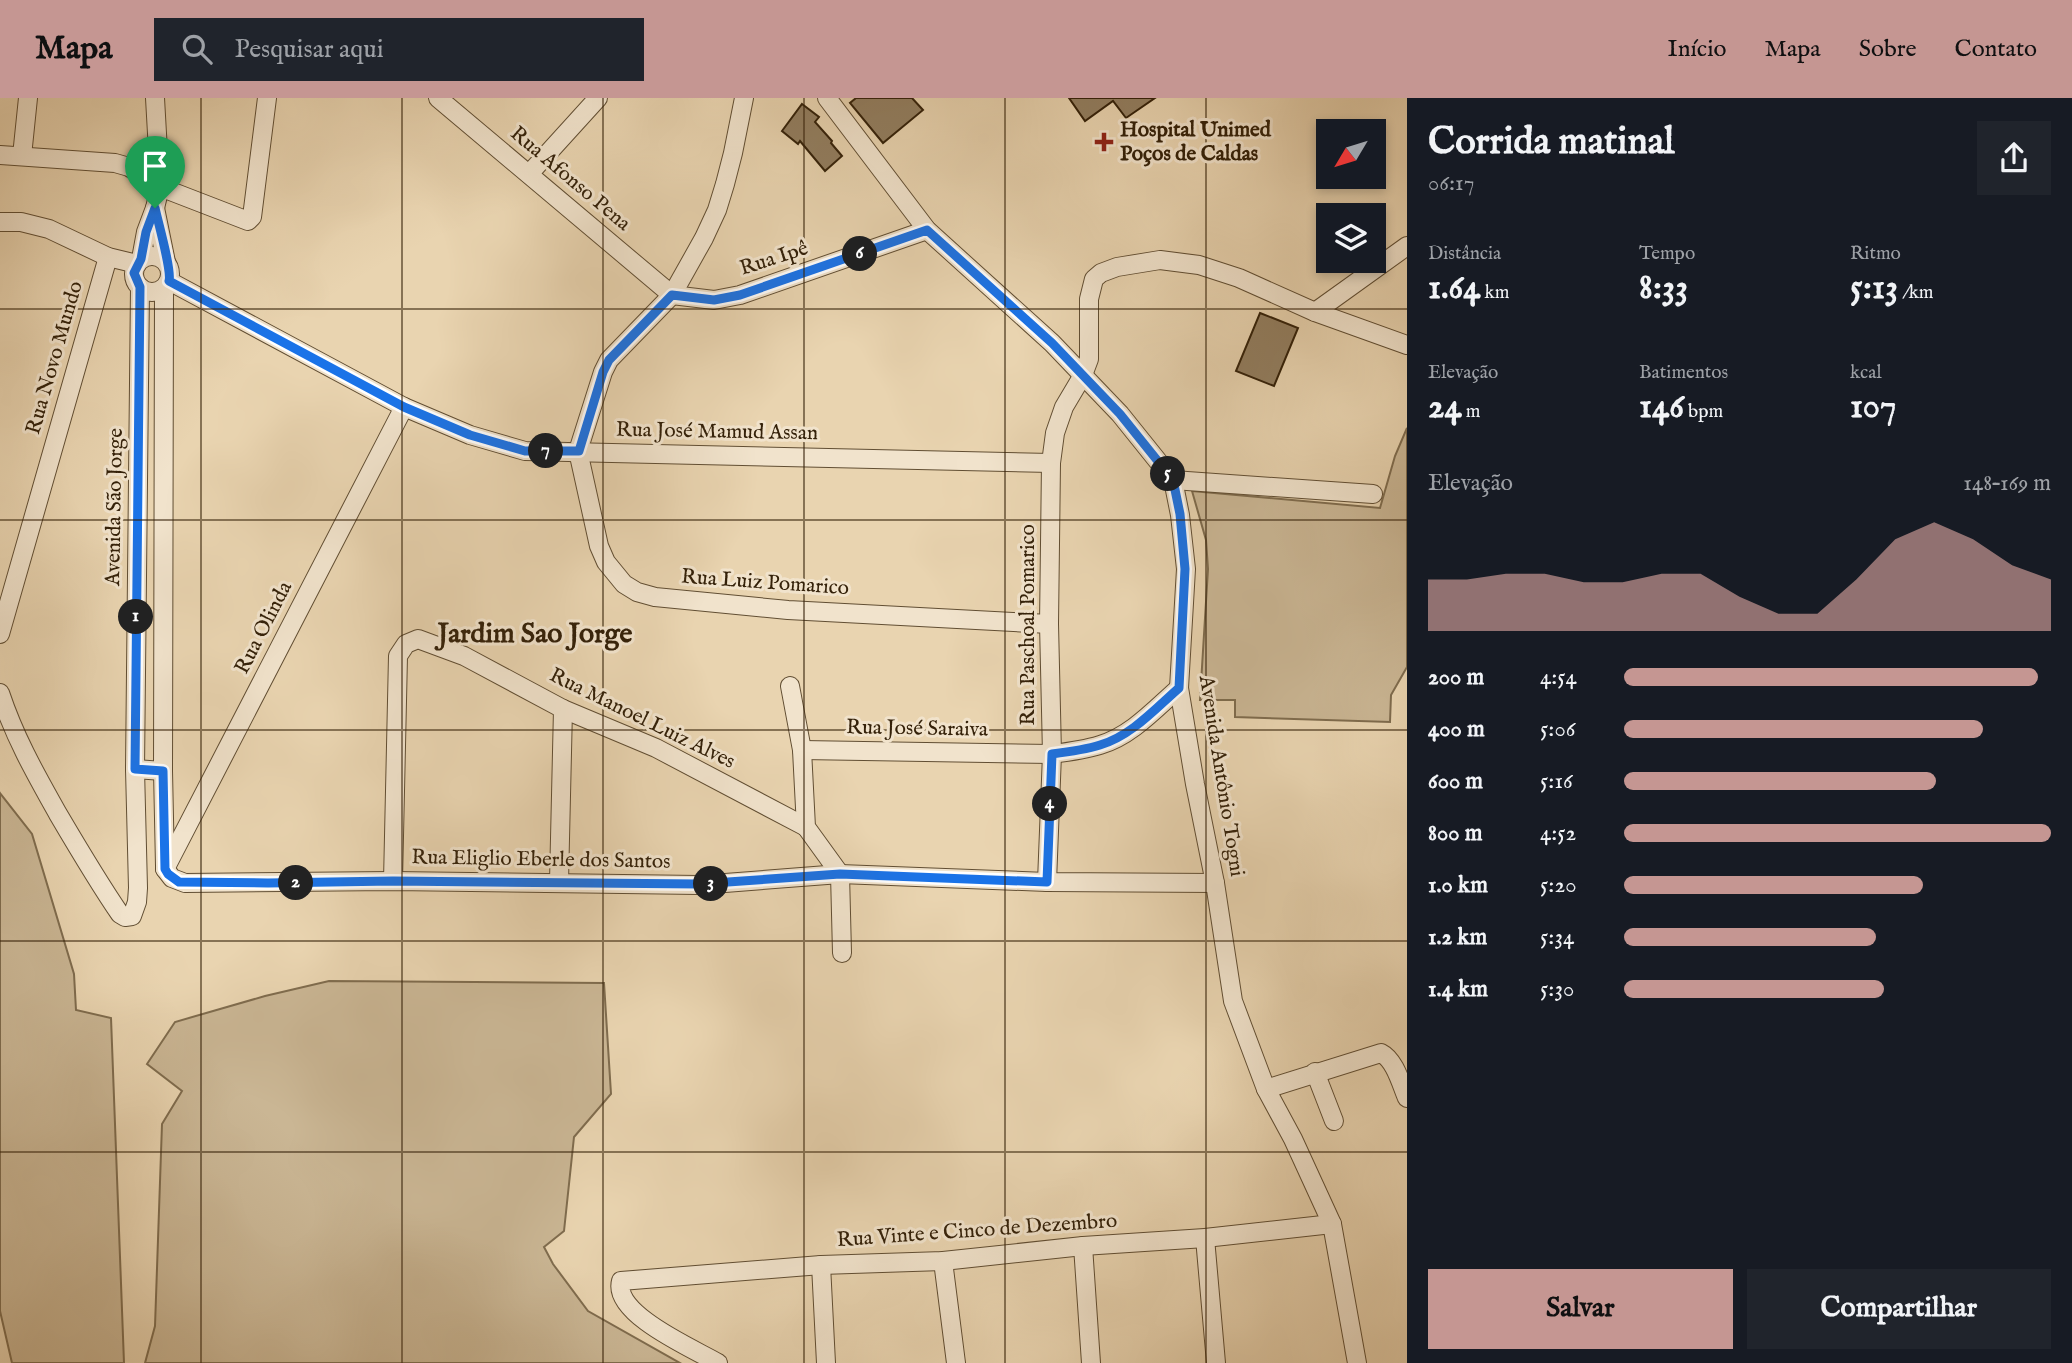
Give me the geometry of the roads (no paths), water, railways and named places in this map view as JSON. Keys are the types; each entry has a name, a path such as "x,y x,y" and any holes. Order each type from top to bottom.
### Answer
{"street":[{"path":"22,156 28,98"},
{"name":"Avenida São Jorge","path":"0,693 11,727 25,755 98,882 120,914 128,917 134,914 138,888 135,769 140,287 134,273 160,187 155,98"},
{"path":"0,155 116,163 129,167 160,187 246,221 252,217 267,98"},
{"name":"Rua Afonso Pena","path":"438,98 672,295"},
{"path":"529,174 598,98"},
{"path":"579,451 609,360 672,295 718,210 744,98"},
{"name":"Avenida Antônio Togni","path":"827,98 927,230 1052,343 1120,414 1173,480 1180,514 1185,569 1179,688 1215,883 1233,1001 1266,1089 1293,1139 1332,1224 1357,1363"},
{"path":"155,208 166,262 171,271 167,285 163,771 165,869"},
{"path":"0,222 21,222 49,229 108,257 139,261 151,255 166,262"},
{"name":"Rua Ipê","path":"672,295 714,300 740,295 927,230"},
{"path":"1315,312 1407,246"},
{"name":"Rua Novo Mundo","path":"0,634 108,257"},
{"name":"Rua Paschoal Pomarico","path":"1047,882 1052,754 1049,624 1051,463 1059,420 1089,359 1089,299 1092,282 1101,273 1117,267 1160,260 1199,265 1240,278 1315,312"},
{"path":"140,287 150,292 167,285"},
{"name":"Rua José Mamud Assan","path":"167,285 404,407 470,435 525,451 1051,463"},
{"path":"1315,312 1407,345"},
{"name":"Rua Olinda","path":"165,869 404,407"},
{"name":"Rua Luiz Pomarico","path":"579,451 599,546 616,576 637,592 655,597 788,610 1049,624"},
{"path":"1173,480 1373,494"},
{"name":"Rua Manoel Luiz Alves","path":"393,881 398,656 406,644 418,639 464,656 563,709 656,748 806,827"},
{"path":"790,686 802,750 806,827 840,874 842,953"},
{"name":"Rua José Saraiva","path":"802,750 1052,754 1082,750 1117,738 1138,724 1179,688"},
{"path":"558,882 563,709"},
{"path":"135,769 163,771"},
{"name":"Rua Eliglio Eberle dos Santos","path":"165,869 172,878 185,883 393,881 699,884 840,874 1047,882 1215,883"},
{"path":"1266,1089 1315,1072 1383,1054 1392,1065 1407,1098"},
{"path":"1315,1072 1334,1121"},
{"name":"Rua Vinte e Cinco de Dezembro","path":"719,1363 652,1325 634,1311 621,1294 620,1282 625,1279 821,1265 943,1261 1332,1224"},
{"path":"1205,1238 1216,1363"},
{"path":"1083,1246 1091,1363"},
{"path":"943,1261 956,1363"},
{"path":"821,1265 826,1363"}],"place":[{"name":"Hospital Unimed Poços de Caldas","path":"1104,142"}],"district":[{"name":"Jardim Sao Jorge","path":"535,634"}]}
